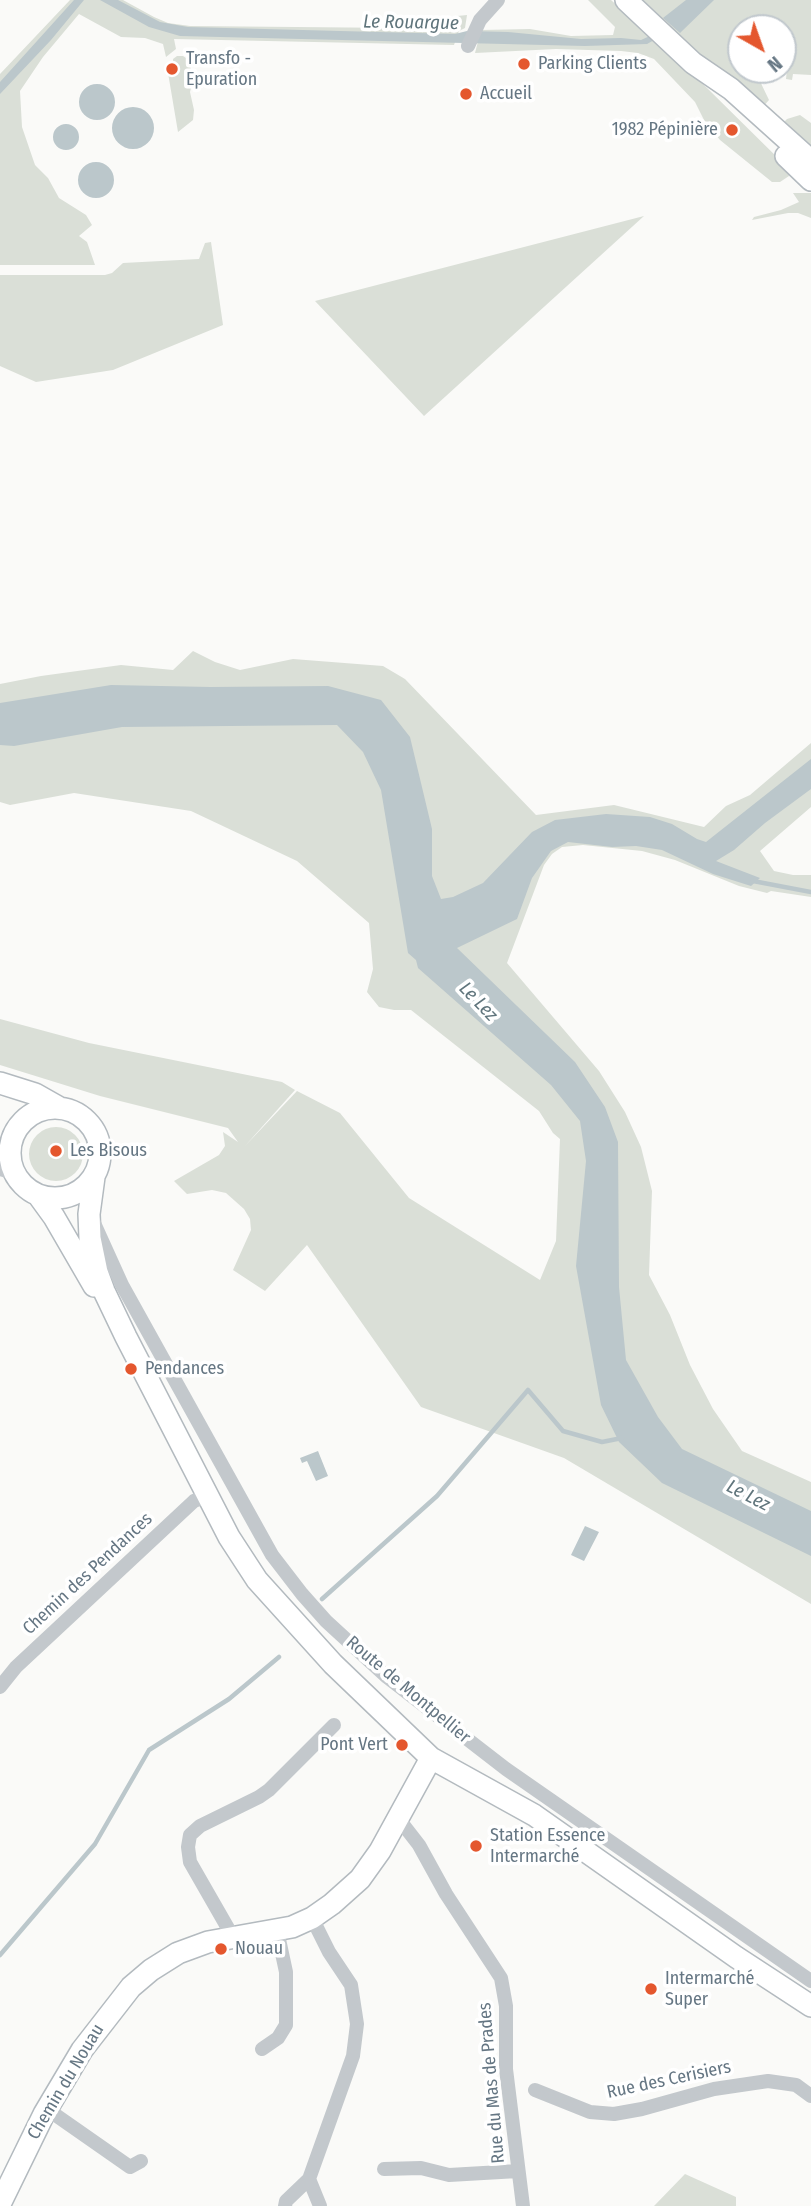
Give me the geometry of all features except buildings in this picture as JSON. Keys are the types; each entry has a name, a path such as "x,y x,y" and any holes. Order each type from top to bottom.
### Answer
{"main road":[{"path":"626,0 693,63 731,89 811,161"},
{"path":"693,63 708,81 811,180"},
{"path":"0,1083 35,1094 82,1116 92,1126 100,1151 94,1177 86,1187 63,1198 38,1195 25,1188 7,1171 10,1145 23,1121 33,1113 58,1107"},
{"path":"0,1121 10,1145"},
{"name":"Route de Montpellier","path":"94,1177 89,1214 90,1238 97,1272 126,1337 229,1537 257,1580 333,1664 431,1758 534,1815 736,1957 811,2006"},
{"name":"Route de Montpellier","path":"38,1195 126,1337"},
{"name":"Chemin du Nouau","path":"0,2204 47,2109 82,2050 131,1987 178,1953 208,1942 302,1923 341,1897 360,1879 380,1851 431,1758"}],"street":[{"path":"468,46 474,30 498,0"},
{"name":"Route de Montpellier","path":"89,1214 122,1285 272,1555 327,1621 387,1677 506,1769 811,1981"},
{"name":"Chemin des Pendances","path":"0,1686 16,1667 194,1501 208,1495"},
{"path":"233,1937 190,1862 190,1835 200,1826 269,1790 334,1726"},
{"name":"Rue du Mas de Prades","path":"398,1818 419,1845 446,1894 501,1978 506,2006 506,2069 523,2206"},
{"path":"285,2206 286,2201 309,2179 353,2056 357,2024 351,1985 329,1952 312,1918"},
{"path":"262,2049 278,2038 286,2025 286,1972 277,1930"},
{"name":"Rue des Cerisiers","path":"535,2090 590,2112 614,2114 714,2089 768,2081 796,2085 811,2096"},
{"path":"47,2109 130,2167 141,2161"},
{"path":"384,2169 421,2168 449,2175 518,2171"},
{"path":"309,2179 320,2206"}],"shaded area":[{"path":"70,0 123,0 168,23 190,26 402,28 467,15 465,28 459,31 454,45 174,39 176,49 166,57 163,44 145,38 121,37 79,14 43,57 20,91 22,127 35,165 48,178 59,198 86,215 92,225 79,236 87,242 95,265 0,265 0,74"},
{"path":"588,0 611,0 706,87 788,168 789,176 780,182 772,182 720,140 704,120 695,102 654,59 621,51 556,49 475,53 481,30 530,29 571,36 613,35 615,27"},
{"path":"643,0 811,0 811,75 797,74 797,14 727,14 727,81 678,40 660,16"},
{"path":"177,56 189,60 193,80 190,92 194,110 193,120 178,132 168,73 174,72 173,59"},
{"path":"731,84 761,84 769,100 761,109"},
{"path":"800,115 811,123 811,154 780,126 787,119"},
{"path":"793,193 811,193 811,218 798,213 788,213 752,220 799,202"},
{"path":"644,216 424,416 315,301"},
{"path":"211,242 223,325 113,370 36,382 0,366 0,275 105,275 112,273 123,263 199,259 205,243"},
{"path":"193,651 240,670 293,659 383,666 405,679 536,815 614,805 704,827 726,806 750,795 811,743 811,807 760,851 774,871 811,875 811,897 771,891 767,893 739,886 675,860 642,851 583,845 562,847 552,854 544,865 507,963 599,1071 625,1112 641,1147 652,1191 649,1275 713,1409 742,1451 811,1482 811,1604 564,1458 421,1407 307,1245 265,1291 233,1270 251,1230 250,1219 244,1209 226,1193 212,1190 187,1194 174,1181 219,1155 225,1146 223,1132 238,1142 228,1128 100,1096 0,1065 0,1019 89,1043 282,1082 295,1090 245,1146 297,1091 340,1113 409,1198 540,1280 556,1241 560,1139 539,1111 411,1010 379,1007 367,992 373,969 369,923 297,861 191,811 74,793 10,805 0,802 0,684 121,665 173,670"},
{"path":"56,1127 75,1135 83,1154 75,1173 56,1181 37,1173 29,1154 37,1135"},
{"path":"685,2174 736,2197 736,2206 654,2206"}],"water":[{"path":"74,0 84,0 0,94 0,82"},
{"path":"100,0 118,0 160,22 188,27 455,34 467,31 508,32 581,39 641,40 652,35 656,39 647,44 585,46 180,36 149,27"},
{"path":"686,0 714,0 680,33 663,18"},
{"path":"97,84 110,89 115,102 110,115 97,120 84,115 79,102 84,89"},
{"path":"133,107 148,113 154,128 148,143 133,149 118,143 112,128 118,113"},
{"path":"66,124 76,127 79,137 76,147 66,150 56,147 53,137 56,127"},
{"path":"96,162 109,167 114,180 109,193 96,198 83,193 78,180 83,167"},
{"name":"Le Lez","path":"111,685 328,686 381,700 410,737 432,829 432,876 441,899 453,897 483,883 532,832 555,820 606,814 650,817 672,824 706,842 811,759 811,789 734,850 716,861 760,878 751,886 713,874 662,850 568,842 551,851 532,878 517,919 457,948 575,1062 605,1107 618,1142 619,1287 626,1360 658,1417 682,1449 811,1511 811,1556 662,1483 619,1442 601,1405 576,1266 586,1161 580,1121 551,1085 418,968 416,960 408,953 381,790 363,752 337,725 122,727 14,746 0,745 0,703"},
{"path":"318,1451 328,1476 316,1481 307,1461 302,1463 300,1458"},
{"path":"585,1526 599,1532 584,1561 571,1555"}],"waterway":[{"path":"753,881 811,892"},
{"path":"322,1599 437,1496 528,1390 563,1431 602,1442 622,1438"},
{"path":"0,1955 95,1844 149,1750 229,1699 279,1657"}],"place":[{"name":"Parking Clients","path":"524,64"},
{"name":"Transfo - Epuration","path":"172,69"},
{"name":"Accueil","path":"466,94"},
{"name":"1982 Pépinière","path":"732,130"},
{"name":"Les Bisous","path":"56,1151"},
{"name":"Pendances","path":"131,1369"},
{"name":"Pont Vert","path":"402,1745"},
{"name":"Station Essence Intermarché","path":"476,1846"},
{"name":"Nouau","path":"221,1949"},
{"name":"Intermarché Super","path":"651,1989"}],"water label":[{"name":"Le Rouargue","path":"411,23"}]}
